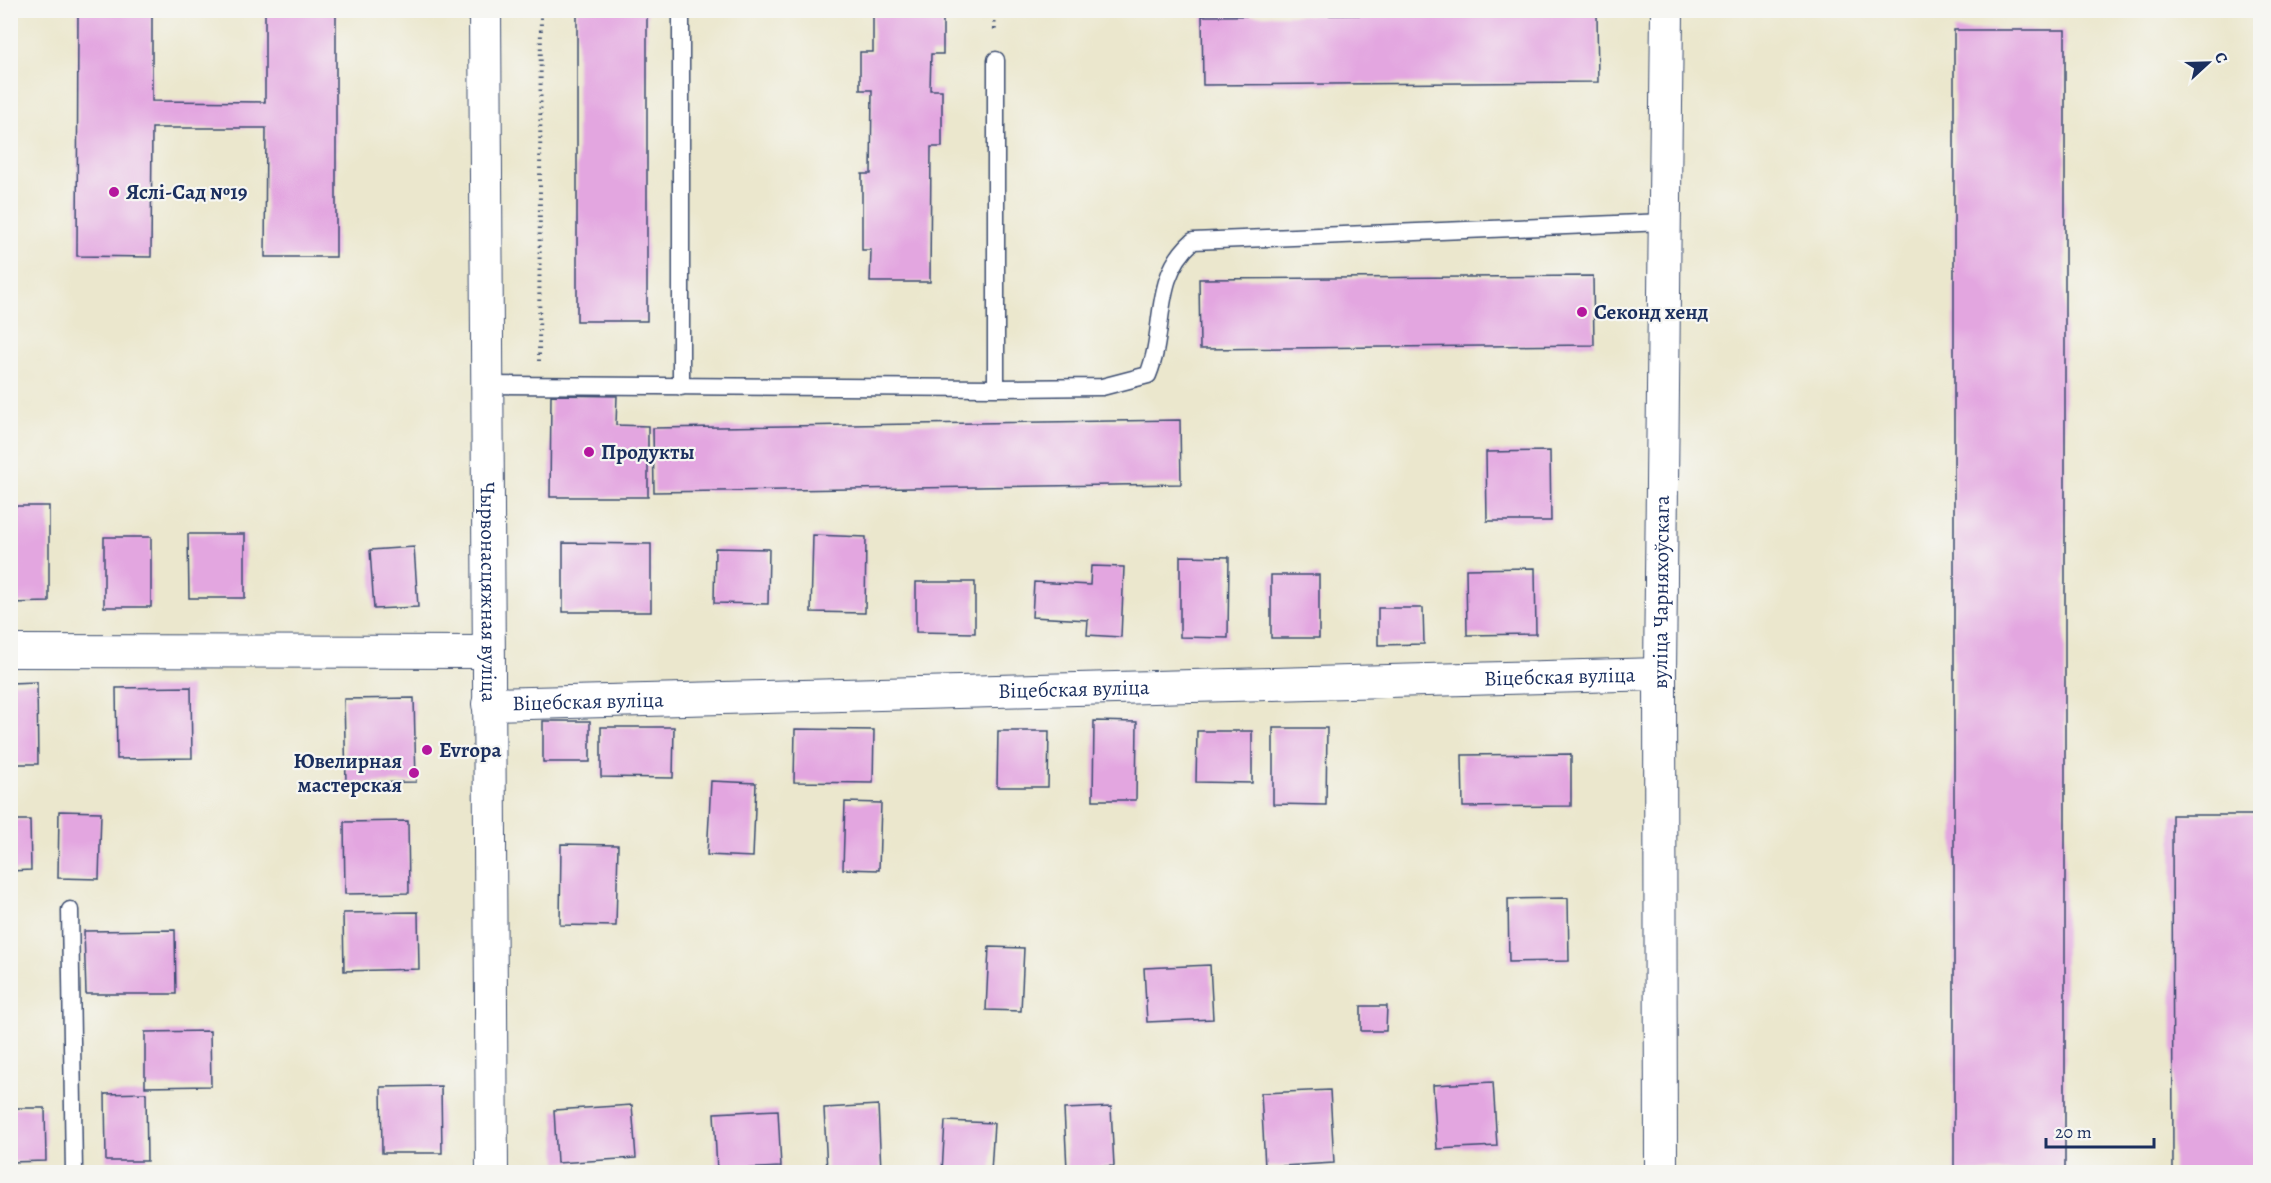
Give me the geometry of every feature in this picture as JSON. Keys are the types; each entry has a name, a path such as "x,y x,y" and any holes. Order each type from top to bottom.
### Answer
{"street":[{"name":"Чырвонасцяжная вуліца","path":"485,10 492,1173"},
{"name":"вуліца Чарняхоўскага","path":"1661,1173 1660,674 1667,10"},
{"path":"10,651 488,652"},
{"name":"Віцебская вуліца","path":"488,704 1660,674"}],"lane":[{"path":"681,10 681,387"},
{"path":"996,60 996,388"},
{"path":"486,385 1102,387 1148,375 1157,354 1161,297 1180,252 1193,241 1665,222"},
{"path":"70,910 75,1173"}],"path":[{"path":"539,385 541,10"}],"building":[{"name":"Яслі-Сад №19","path":"78,10 152,10 152,101 265,102 265,10 336,10 336,257 265,257 266,128 152,128 151,257 77,256"},
{"path":"577,10 647,10 647,321 577,321"},
{"path":"1597,13 1598,82 1203,85 1202,16"},
{"path":"873,15 943,16 943,54 931,54 930,90 942,90 942,147 931,147 930,282 870,282 871,250 862,250 862,174 871,174 872,90 860,90 860,52 873,52"},
{"path":"1954,30 2065,30 2065,1172 1954,1172"},
{"path":"1593,276 1594,345 1200,349 1199,279"},
{"path":"551,395 617,396 616,425 648,426 648,497 550,497"},
{"path":"1180,420 1181,484 654,492 653,428"},
{"path":"1550,451 1551,521 1487,521 1486,452"},
{"path":"10,506 49,506 49,602 10,603"},
{"path":"188,534 245,534 245,598 189,598"},
{"path":"813,535 866,537 865,613 811,612"},
{"path":"104,537 151,537 151,607 104,607"},
{"path":"563,543 651,544 651,612 563,612"},
{"path":"414,547 418,607 374,609 370,550"},
{"path":"715,548 769,549 768,604 714,603"},
{"path":"1180,556 1229,557 1228,638 1180,637"},
{"path":"1091,566 1124,567 1121,637 1087,635 1088,620 1032,617 1034,582 1090,585"},
{"path":"1535,568 1536,634 1467,635 1466,569"},
{"path":"1271,575 1319,575 1319,638 1271,638"},
{"path":"916,582 975,582 975,633 916,632"},
{"path":"1378,608 1423,608 1424,644 1378,645"},
{"path":"37,682 38,764 10,764 10,683"},
{"path":"191,687 192,758 117,759 116,688"},
{"path":"414,698 416,782 346,783 344,699"},
{"path":"543,721 590,721 590,762 543,762"},
{"path":"1094,721 1137,722 1136,800 1093,800"},
{"path":"601,727 674,727 673,778 601,777"},
{"path":"1273,728 1327,728 1326,805 1273,804"},
{"path":"795,729 874,730 873,783 794,782"},
{"path":"998,731 1049,731 1048,787 997,787"},
{"path":"1197,731 1252,731 1252,783 1196,782"},
{"path":"1571,754 1571,806 1463,807 1462,755"},
{"path":"711,781 756,783 753,857 707,855"},
{"path":"845,802 881,803 879,870 843,869"},
{"path":"59,811 101,812 99,879 58,878"},
{"path":"2172,815 2260,815 2260,1172 2173,1172"},
{"path":"10,820 30,820 31,870 10,871"},
{"path":"408,821 409,893 345,894 344,822"},
{"path":"561,844 618,845 616,926 560,925"},
{"path":"1568,898 1569,961 1509,962 1508,899"},
{"path":"418,912 419,969 344,971 343,913"},
{"path":"175,930 176,994 86,994 84,931"},
{"path":"989,947 1024,948 1021,1011 986,1010"},
{"path":"1210,965 1213,1019 1147,1022 1144,968"},
{"path":"1361,1006 1387,1006 1386,1031 1361,1031"},
{"path":"210,1031 211,1086 145,1087 145,1032"},
{"path":"1493,1082 1497,1146 1437,1149 1433,1085"},
{"path":"441,1086 442,1153 382,1153 381,1087"},
{"path":"1330,1090 1334,1163 1265,1167 1261,1093"},
{"path":"146,1093 147,1161 106,1161 105,1094"},
{"path":"632,1105 636,1158 557,1163 554,1110"},
{"path":"878,1105 881,1170 827,1172 824,1108"},
{"path":"1111,1107 1114,1166 1067,1169 1064,1109"},
{"path":"10,1108 45,1108 46,1161 10,1162"},
{"path":"778,1110 781,1167 717,1170 714,1113"},
{"path":"945,1121 994,1123 991,1172 942,1172"}],"place":[{"name":"Яслі-Сад №19","path":"114,192"},
{"name":"Секонд хенд","path":"1582,312"},
{"name":"Продукты","path":"589,452"},
{"name":"Evropa","path":"427,750"},
{"name":"Ювелирная мастерская","path":"414,773"}]}
